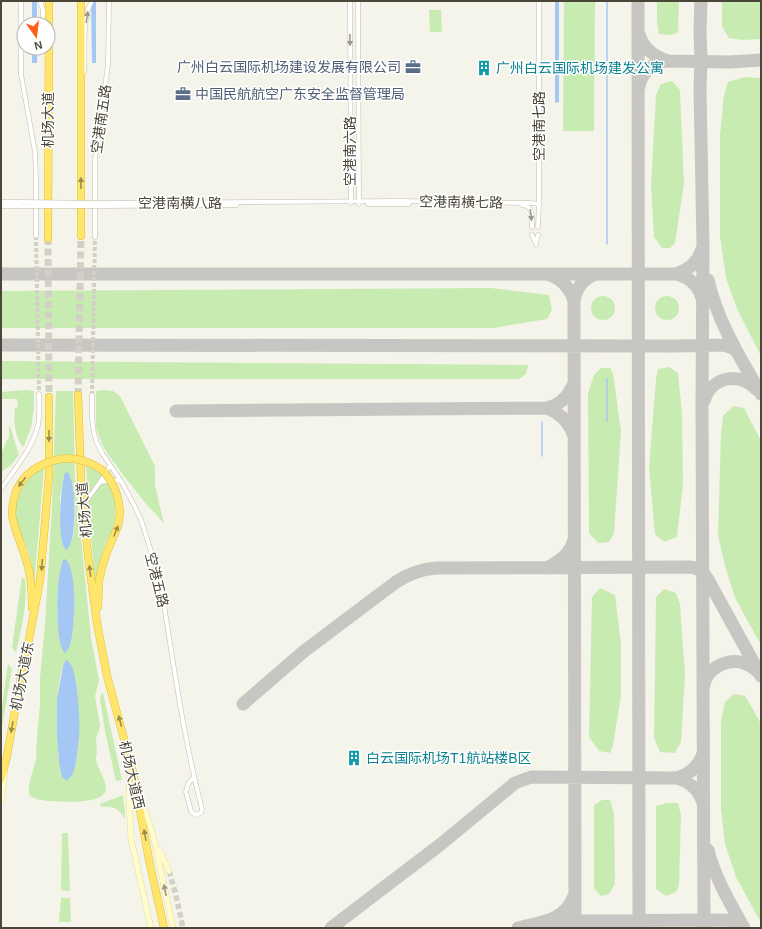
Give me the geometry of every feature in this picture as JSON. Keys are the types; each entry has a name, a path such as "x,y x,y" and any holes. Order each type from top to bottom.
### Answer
{"highway":[{"name":"机场大道","path":"48,238 49,1"},
{"path":"81,1 81,236"},
{"name":"机场大道","path":"78,395 83,504 97,623"},
{"path":"33,620 40,582 48,482 49,397"},
{"path":"33,620 30,574 26,558 14,526 12,515 15,493 24,479 33,470 43,464 55,460 78,459 89,463 104,472 114,487 118,497 120,512 118,526 107,552 99,581 97,623"},
{"name":"机场大道东","path":"1,779 7,756 24,659 33,620"},
{"name":"机场大道西","path":"97,623 106,670 133,772 149,860 164,928"}],"main road":[{"path":"1,802 7,756"},
{"path":"130,760 129,804 131,839 151,928"},
{"path":"133,772 153,835 173,928"},
{"path":"153,835 169,871"}],"street":[{"path":"21,1 21,74 34,152 36,179 36,236"},
{"path":"40,1 43,16"},
{"name":"空港南五路","path":"95,237 95,160 108,65 109,1"},
{"name":"空港南六路","path":"350,1 351,203"},
{"name":"空港南六路","path":"358,1 359,203"},
{"name":"空港南七路","path":"539,1 539,204"},
{"path":"81,84 85,64 86,21 91,3"},
{"path":"47,56 49,65"},
{"name":"空港南横七路","path":"359,203 400,201 539,204"},
{"name":"空港南横八路","path":"1,202 21,204 359,203"},
{"name":"空港南横七路","path":"359,203 526,206 530,208 532,213 532,227"},
{"name":"空港南横八路","path":"1,206 21,204"},
{"path":"538,227 539,204"},
{"path":"532,235 536,244 538,235"},
{"path":"1,489 36,434 38,424 39,394"},
{"name":"空港五路","path":"92,395 92,418 97,443 121,481 141,520 158,573 182,716 202,809 201,813 195,815 191,812 186,792 188,784 194,777"},
{"path":"83,504 101,482 110,464"},
{"path":"101,482 112,480 121,481"}],"green space":[{"path":"564,1 595,1 594,131 563,131"},
{"path":"657,1 679,1 678,32 671,35 659,34 657,22"},
{"path":"722,1 761,1 761,39 742,40 729,38 722,26"},
{"path":"429,10 441,10 442,32 430,32"},
{"path":"745,77 761,78 761,356 737,309 726,278 720,236 720,135 724,95 728,82"},
{"path":"672,81 680,90 684,183 675,243 670,248 662,248 654,237 651,185 656,95 661,84"},
{"path":"491,288 549,295 552,310 547,319 493,328 1,328 1,291"},
{"path":"603,296 611,300 615,308 611,316 603,320 595,316 591,308 595,300"},
{"path":"667,296 672,297 678,303 678,313 672,319 667,320 662,319 656,313 655,308 656,303 662,297"},
{"path":"1,361 528,365 526,374 519,379 1,379"},
{"path":"669,367 678,373 682,413 683,484 677,537 664,542 655,534 649,468 656,379 658,369"},
{"path":"601,368 610,368 613,373 621,431 614,533 609,542 598,543 589,533 588,393 594,375"},
{"path":"26,390 34,391 34,408 31,427 23,447 16,434 14,417 15,408 18,407 17,399 1,399 1,392"},
{"path":"56,391 73,391 75,478 91,638 99,680 95,696 100,724 96,738 96,758 106,787 105,793 100,797 76,802 36,799 30,796 29,792 36,756 52,506","holes":["64,476 72,493 75,504 74,532 68,549 60,521 60,497","59,575 74,590 74,618 70,646 57,618","65,661 73,673 78,692 78,746 76,763 69,779 59,763 58,758 57,703 62,670"]},
{"path":"96,391 113,391 120,396 155,466 155,485 164,524 124,476 102,444 96,428"},
{"path":"733,406 744,408 761,441 761,645 735,598 725,566 718,535 721,434 723,416"},
{"path":"10,426 19,455 11,465 1,472 1,453 9,438"},
{"path":"86,465 100,473 108,483 114,496 115,503 114,524 103,550 95,587"},
{"path":"44,467 34,587 33,573 28,550 18,527 16,506 17,498 25,484"},
{"path":"22,577 25,579 26,598 24,616 16,653 12,647"},
{"path":"600,588 615,595 621,644 621,696 613,745 610,753 599,751 589,737 592,597"},
{"path":"664,589 676,593 680,604 685,675 681,742 675,753 660,752 654,738 656,597"},
{"path":"8,664 12,669 1,731 1,712"},
{"path":"103,693 122,780 116,781 105,731 100,699"},
{"path":"734,694 745,696 761,724 761,923 736,877 725,844 721,809 721,721 725,702"},
{"path":"123,795 125,819 115,808 101,807 100,804"},
{"path":"602,800 610,800 614,813 615,884 609,894 601,896 594,888 594,805"},
{"path":"667,803 678,803 681,815 679,885 676,892 666,896 656,889 656,806"},
{"path":"62,833 68,833 70,891 61,890"},
{"path":"61,898 70,898 71,922 59,922"}],"water":[{"path":"32,1 37,1 37,16 32,16"},
{"path":"91,1 96,1 96,63 92,63"},
{"path":"555,1 559,1 559,102 555,103"},
{"path":"32,56 37,56 37,63 32,63"},
{"path":"67,472 73,486 74,519 72,539 66,550 61,536 60,514 64,476"},
{"path":"65,559 72,574 74,586 74,614 70,646 65,653 60,642 57,612 59,579 62,563"},
{"path":"67,660 74,673 76,684 79,708 79,730 75,767 67,781 62,777 59,762 57,699 63,666"}],"waterway":[{"path":"607,1 607,244"},
{"path":"607,379 607,421"},
{"path":"542,422 542,456"}],"taxiway":[{"path":"638,1 639,928"},
{"path":"701,1 700,89 703,245 702,405 704,928"},
{"path":"639,34 643,44 650,51 668,61 658,63 645,72 639,87"},
{"path":"668,61 730,62 761,60"},
{"path":"676,274 692,265 698,258 702,249"},
{"path":"1,274 676,274 689,279 698,289 702,298"},
{"path":"547,274 561,281 570,292 574,301"},
{"path":"575,928 574,301 581,284 596,274"},
{"path":"708,280 712,296 724,325 761,394"},
{"path":"1,345 724,345 733,348 738,353"},
{"path":"704,401 713,386 726,379 742,380 749,383 756,389"},
{"path":"176,411 547,408 556,405 563,400 573,385"},
{"path":"547,408 556,412 563,418 573,434"},
{"path":"547,568 567,554 574,540"},
{"path":"435,568 689,567 697,569 707,578 761,676"},
{"path":"243,704 303,652 396,582 415,572 437,568"},
{"path":"704,685 706,679 713,670 718,666 729,662 735,661 744,663 758,672"},
{"path":"331,928 441,844 515,783 531,777 676,778 685,775 692,770 703,754"},
{"path":"676,778 685,781 693,787 699,794 703,803"},
{"path":"708,850 728,900 744,928"},
{"path":"518,928 543,922 558,916 565,911 574,896"},
{"path":"547,921 723,920 732,921 742,928"}],"tunnel":[{"path":"36,236 39,394"},
{"path":"78,395 81,236"},
{"path":"92,395 95,237"},
{"path":"48,238 49,397"},
{"path":"169,871 183,928"}],"place":[{"name":"广州白云国际机场建设发展有限公司","path":"413,67"},
{"name":"广州白云国际机场建发公寓","path":"484,68"},
{"name":"中国民航航空广东安全监督管理局","path":"183,94"},
{"name":"白云国际机场T1航站楼B区","path":"354,758"}]}
